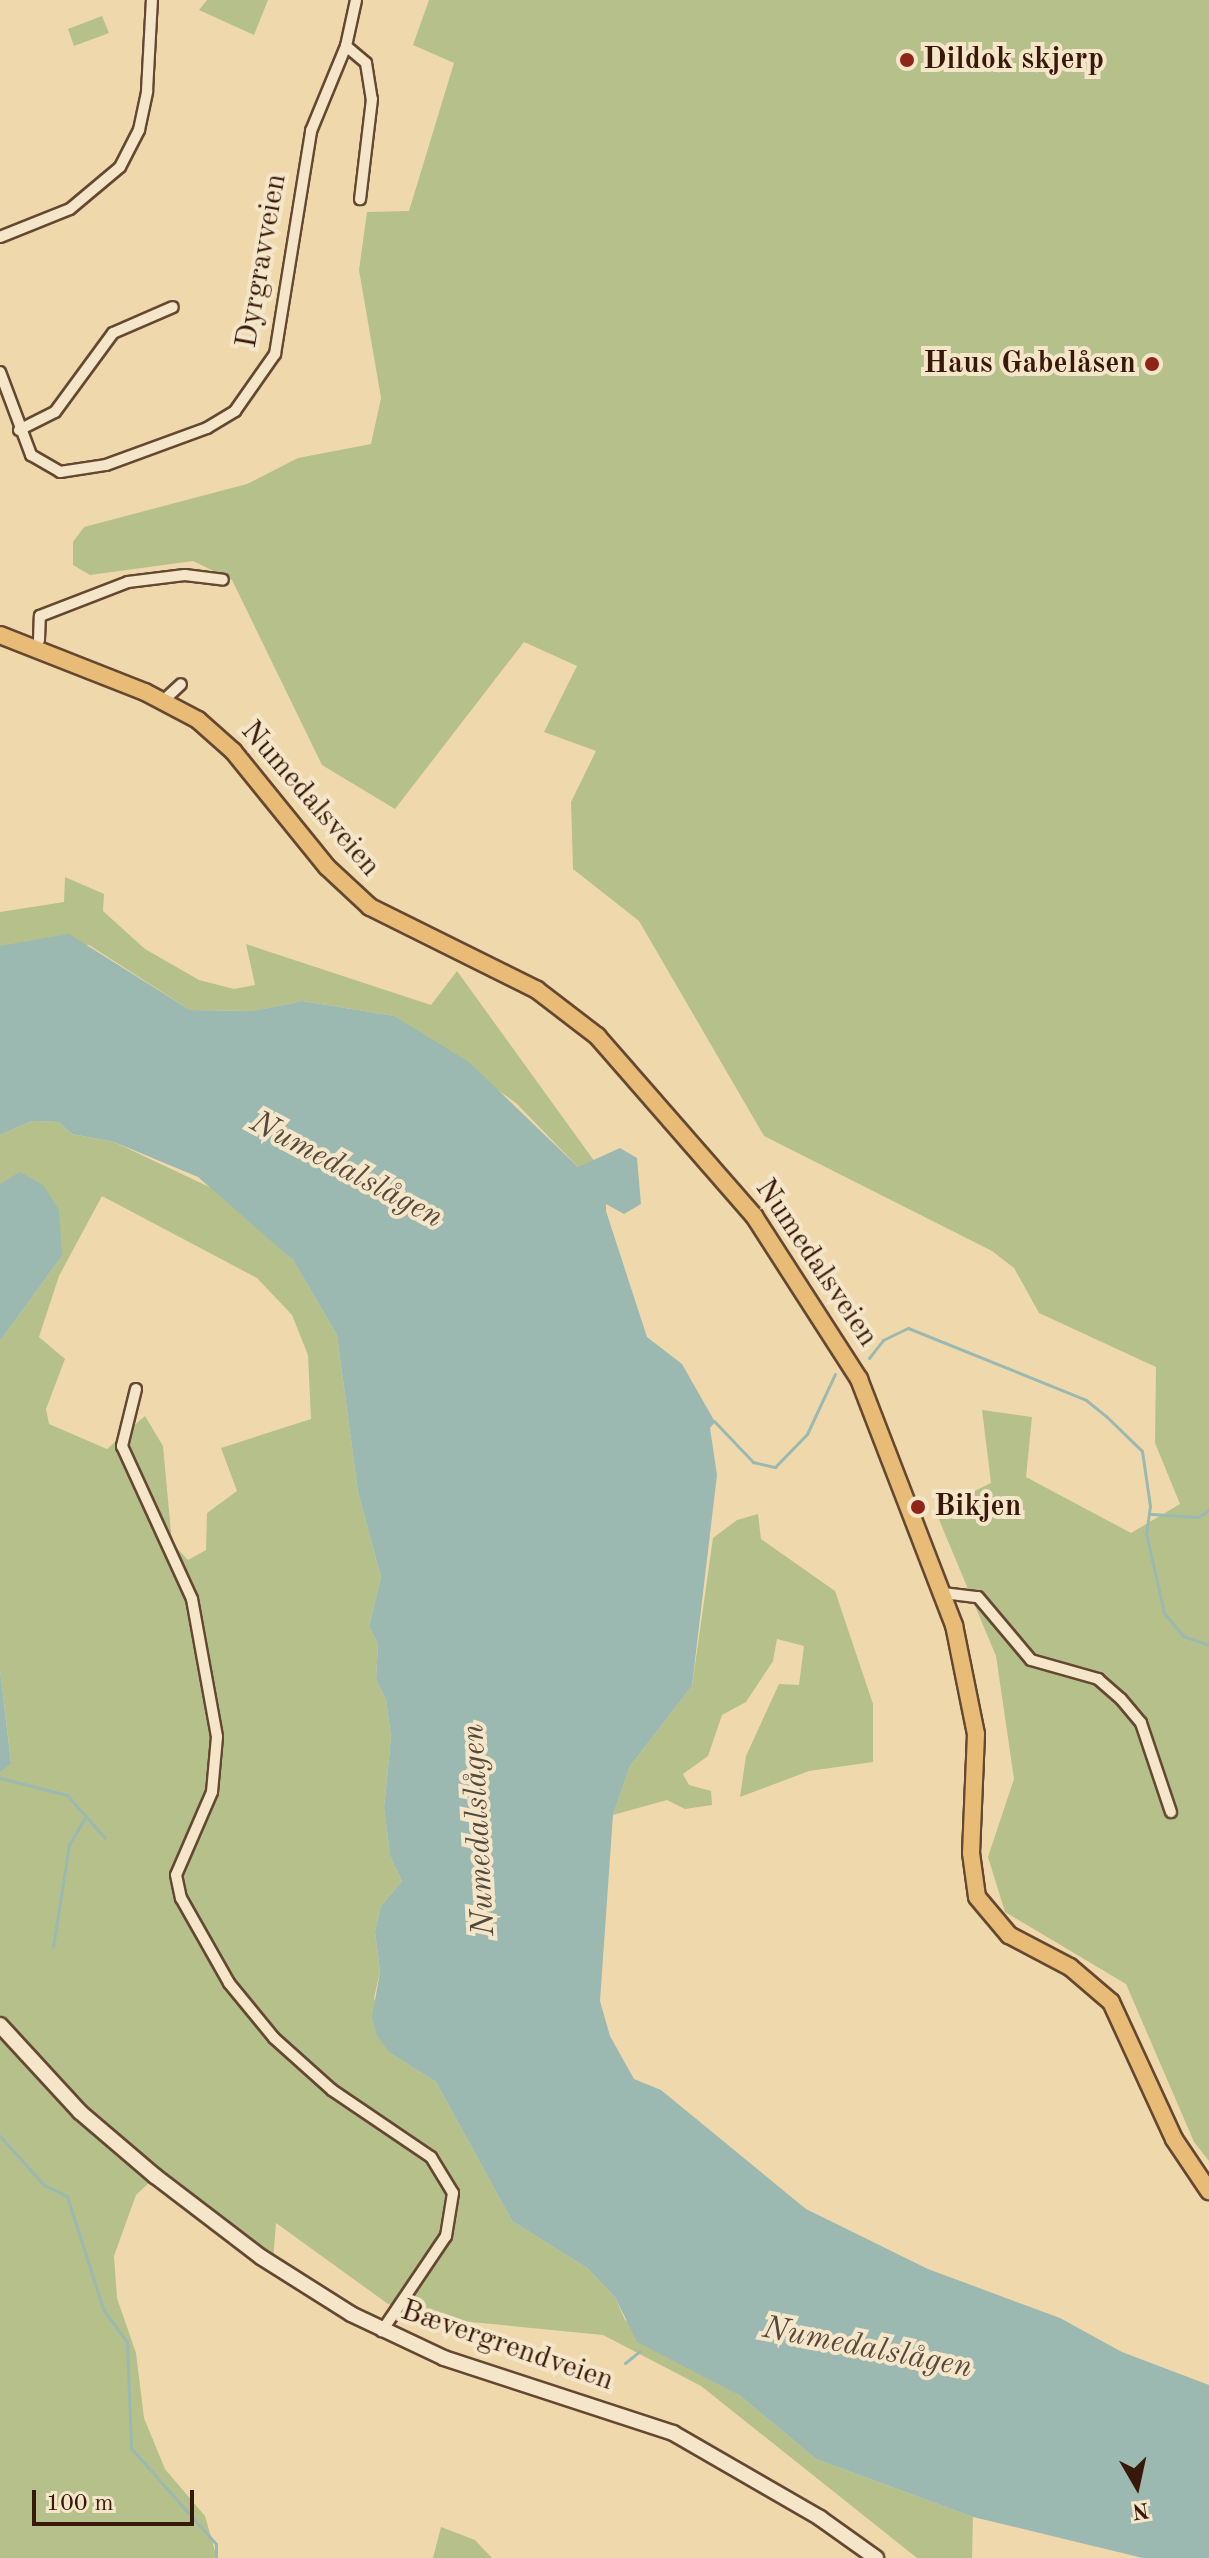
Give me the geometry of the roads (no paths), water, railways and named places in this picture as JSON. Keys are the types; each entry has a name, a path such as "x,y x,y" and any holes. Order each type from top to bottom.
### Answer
{"main road":[{"name":"Numedalsveien","path":"0,635 164,700 233,751 308,845 362,901 550,999 614,1053 696,1145 798,1276 848,1359 943,1593 974,1714 971,1853 977,1897 1009,1935 1088,1979 1111,2002 1174,2139 1209,2191"},
{"name":"Bævergrendveien","path":"0,2025 80,2112 155,2176 261,2257 382,2331 444,2358 673,2433 820,2518 876,2558"}],"street":[{"path":"0,237 70,209 120,167 144,104 152,0"},
{"name":"Dyrgravveien","path":"0,372 19,430 46,467 84,473 207,428 252,393 275,354 311,131 346,46 356,0"},
{"path":"346,46 366,63 372,99 360,199"},
{"path":"19,430 55,412 113,333 173,307"},
{"path":"39,640 40,616 128,582 185,575 223,580"},
{"path":"164,700 181,684"},
{"path":"136,1389 122,1446 192,1599 217,1737 212,1792 176,1875 181,1898 229,1983 274,2038 332,2090 431,2157 453,2193 446,2236 382,2331"},
{"path":"943,1593 978,1597 1031,1660 1098,1679 1121,1699 1141,1723 1171,1812"}],"water":[{"name":"Numedalslågen","path":"69,934 190,1010 253,1011 303,1001 394,1016 469,1062 578,1167 620,1148 637,1158 641,1204 624,1214 606,1204 606,1211 647,1337 682,1364 715,1422 710,1428 717,1475 692,1686 630,1766 613,1815 600,2001 610,2036 634,2079 661,2090 806,2209 928,2269 1060,2318 1122,2352 1209,2385 1209,2558 1143,2558 973,2517 816,2459 739,2395 637,2342 615,2297 587,2268 512,2221 436,2082 390,2053 377,2036 372,2017 380,1972 375,1932 381,1906 402,1881 390,1856 384,1808 391,1737 386,1700 376,1679 378,1644 369,1627 381,1577 358,1492 337,1335 293,1260 198,1177 114,1142 72,1134 58,1122 32,1121 0,1135 0,946"},
{"path":"20,1172 43,1185 59,1210 62,1256 0,1341 0,1184"},
{"path":"0,1670 11,1763 0,1773"}],"waterway":[{"path":"869,1358 883,1340 908,1328 1086,1400 1106,1416 1142,1451 1150,1506 1146,1533 1164,1613 1183,1636 1209,1645"},
{"path":"714,1421 753,1462 775,1467 807,1434 835,1374"},
{"path":"1151,1514 1198,1517 1209,1510"},
{"path":"0,1778 67,1795 105,1838"},
{"path":"53,1947 69,1845 85,1817"},
{"path":"0,2136 44,2185 67,2196 103,2309 127,2342 131,2448 216,2544 216,2558"},
{"path":"625,2363 640,2351"}],"place":[{"name":"Dildok skjerp","path":"907,60"},
{"name":"Haus Gabelåsen","path":"1152,364"},
{"name":"Bikjen","path":"918,1507"}]}
